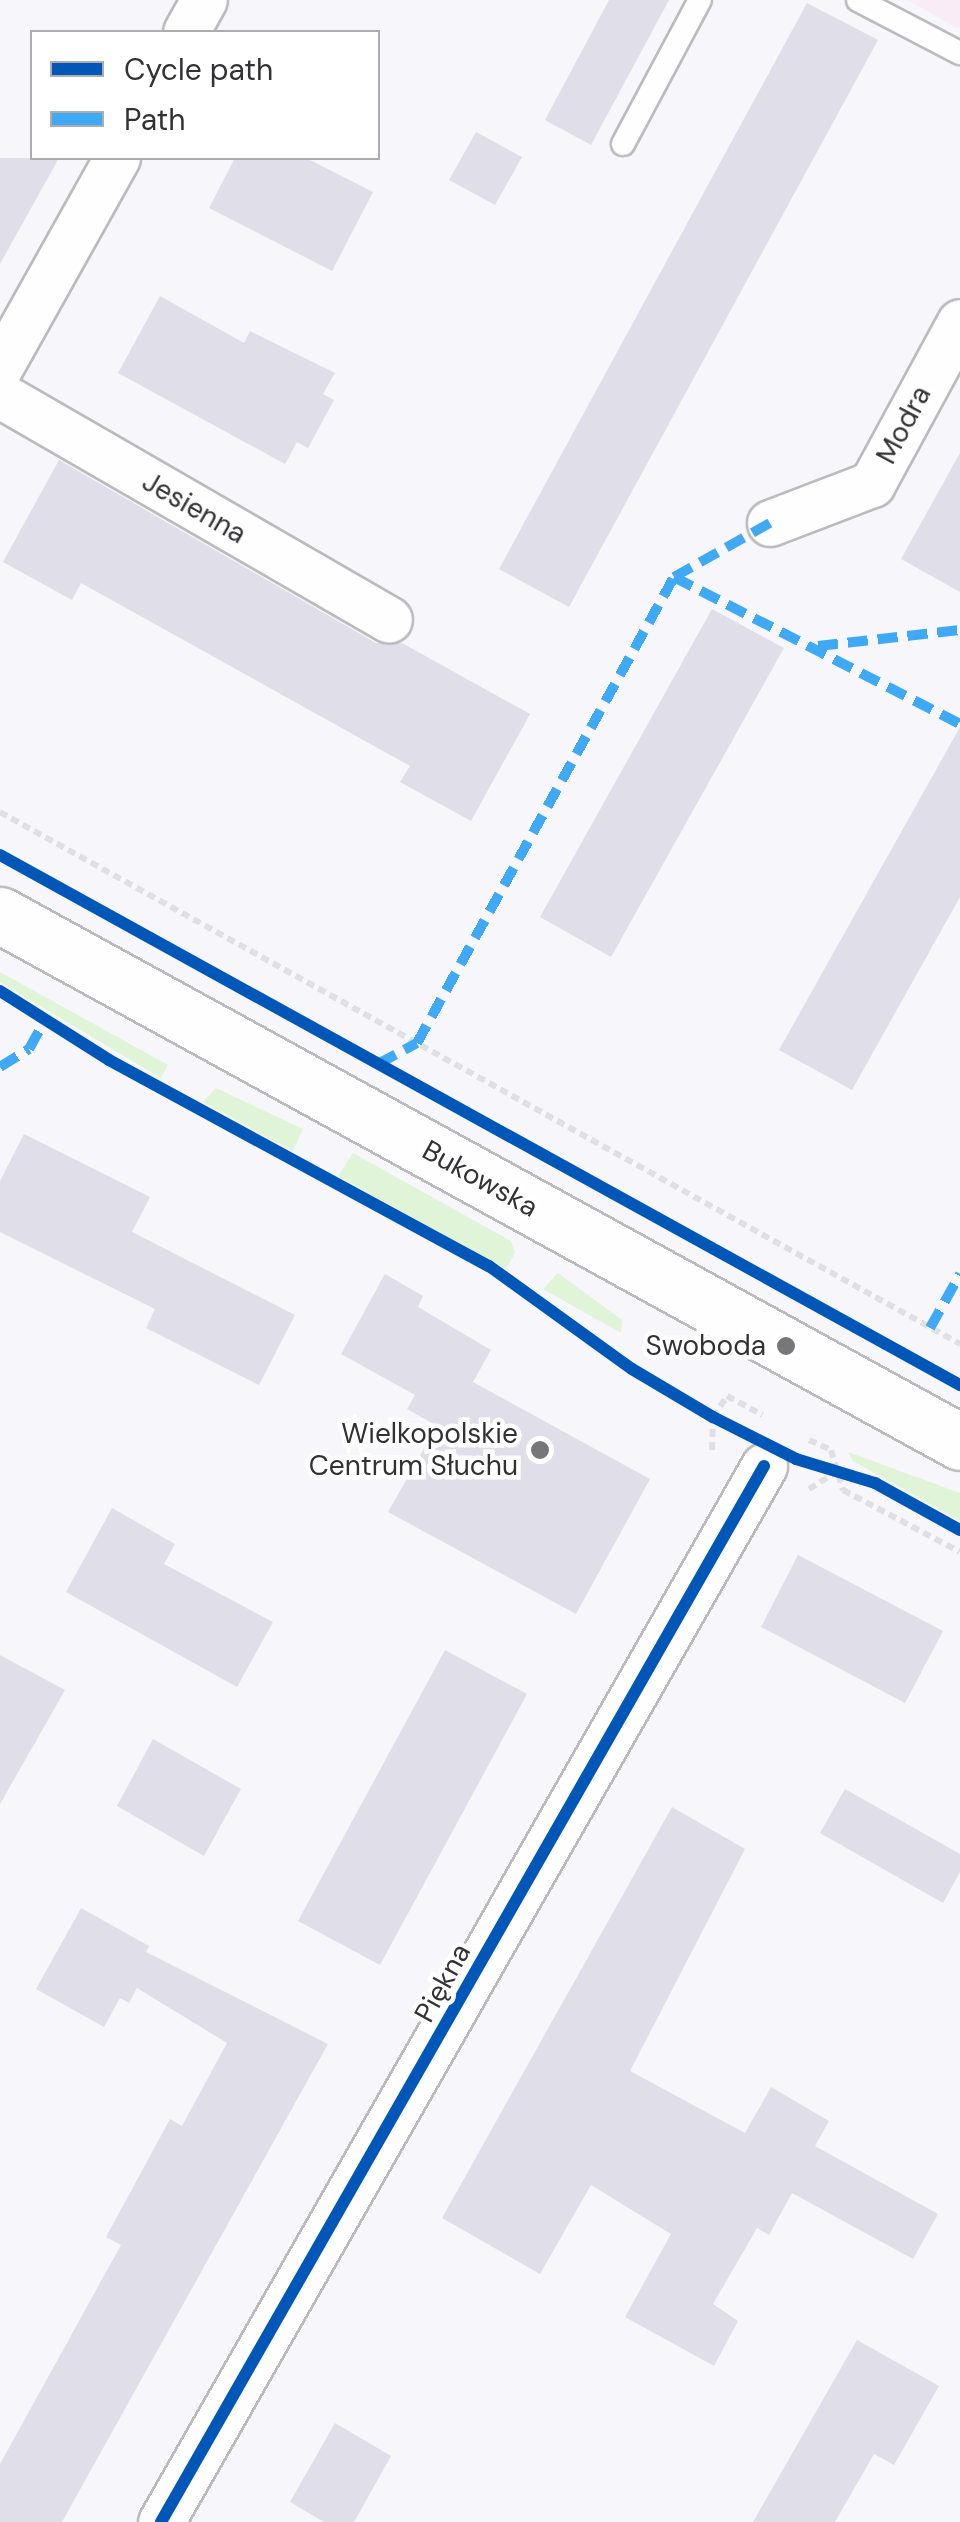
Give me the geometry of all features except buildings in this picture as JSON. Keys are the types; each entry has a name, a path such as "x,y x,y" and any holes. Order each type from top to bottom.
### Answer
{"main road":[{"name":"Bukowska","path":"0,915 960,1442"}],"street":[{"path":"187,30 204,0"},
{"path":"0,368 115,160"},
{"name":"Modra","path":"770,523 872,484 960,322"},
{"name":"Jesienna","path":"0,396 389,620"},
{"name":"Piękna","path":"161,2522 764,1466"}],"lane":[{"path":"623,144 700,0"},
{"path":"858,0 960,53"}],"path":[{"path":"0,812 960,1344"},
{"path":"727,1396 773,1421"},
{"path":"697,1408 730,1426"},
{"path":"804,1438 831,1450 843,1490 960,1552"},
{"path":"810,1463 856,1477"}],"shaded area":[{"path":"908,0 960,0 960,27 956,28"}],"green space":[{"path":"0,972 168,1065 161,1078 0,982"},
{"path":"216,1088 303,1129 293,1151 203,1102"},
{"path":"353,1153 511,1241 515,1253 506,1269 338,1176"},
{"path":"558,1273 622,1320 621,1333 543,1289"},
{"path":"848,1452 960,1493 960,1521 853,1461"}],"marked path":[{"path":"378,1064 417,1043 674,577 770,523"},
{"path":"674,577 960,724"},
{"path":"818,646 960,630"},
{"path":"0,1067 29,1049 46,1018"},
{"path":"930,1328 960,1274"}],"cycle path":[{"path":"0,855 960,1385"},
{"path":"0,991 109,1060 489,1266 632,1369 713,1417 796,1459 875,1483 960,1530"},
{"path":"161,2522 764,1466"}],"place":[{"name":"Swoboda","path":"786,1346"},
{"name":"Wielkopolskie Centrum Słuchu","path":"540,1450"}]}
